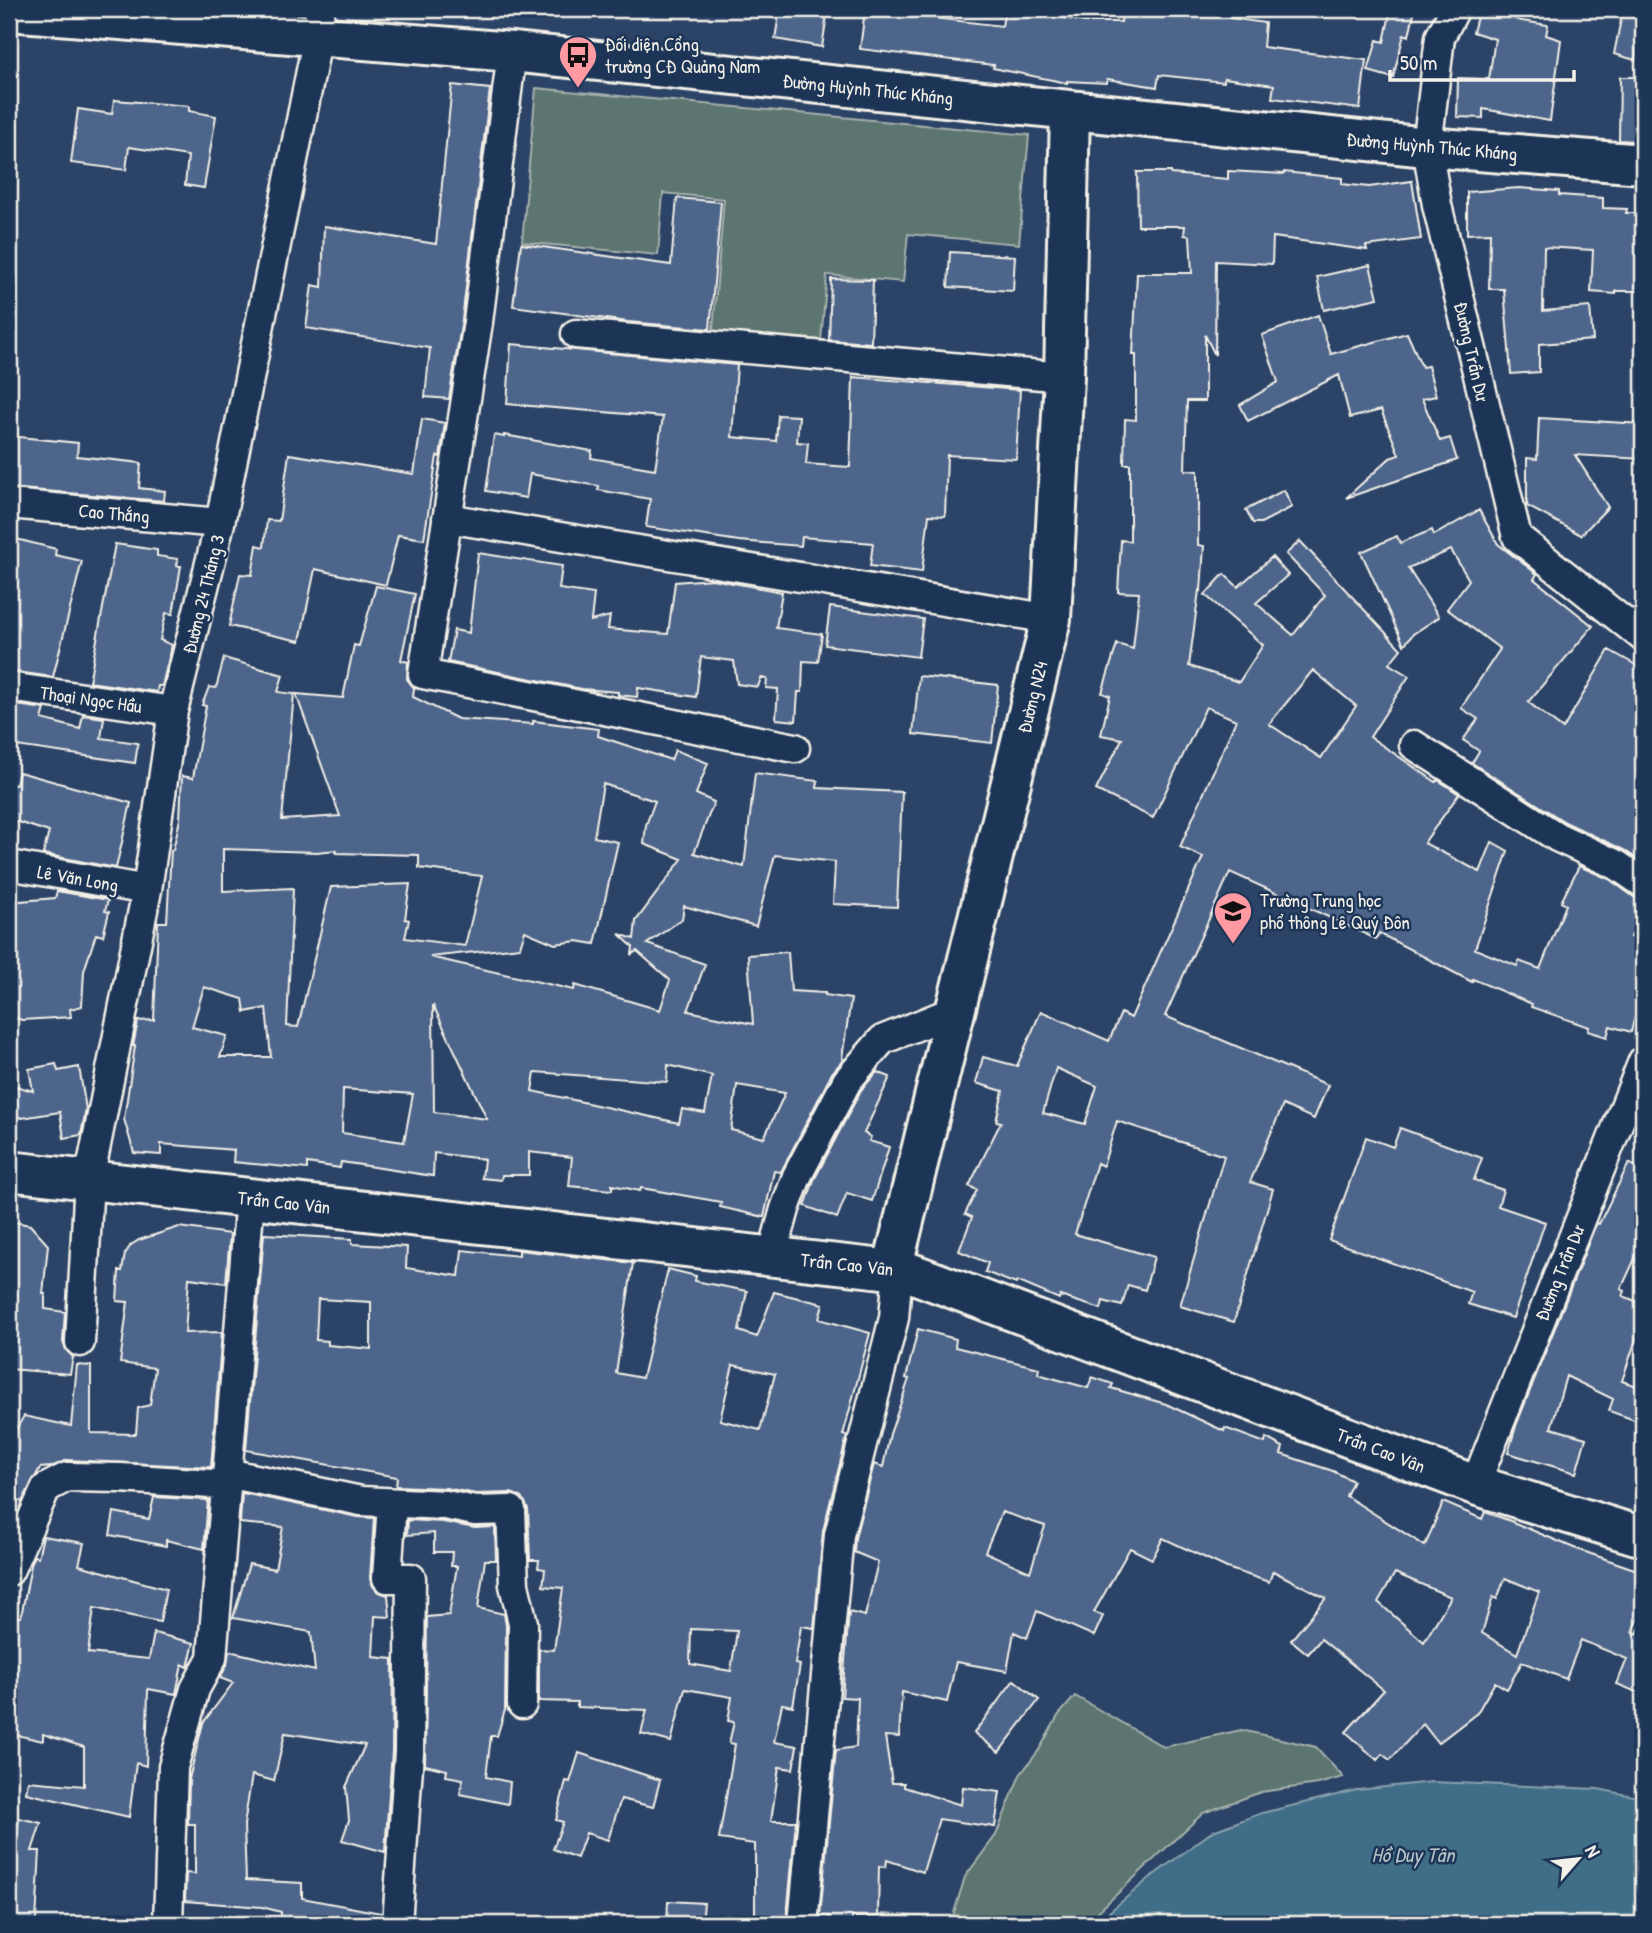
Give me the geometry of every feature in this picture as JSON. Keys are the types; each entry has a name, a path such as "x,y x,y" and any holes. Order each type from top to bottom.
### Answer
{"street":[{"name":"Đường Trần Dư","path":"1455,9 1440,37 1427,147 1437,205 1517,537 1643,637"},
{"name":"Đường Huỳnh Thúc Kháng","path":"9,11 319,22 512,52 1427,147 1643,164"},
{"name":"Đường 24 Tháng 3","path":"80,1342 89,1180 147,890 173,711 220,523 319,22"},
{"path":"512,52 478,322 423,674 795,748"},
{"name":"Đường N24","path":"895,1269 1051,619 1064,377 1070,110"},
{"path":"576,334 1064,377"},
{"name":"Cao Thắng","path":"9,503 220,523"},
{"path":"447,518 1051,619"},
{"name":"Thoại Ngọc Hầu","path":"9,687 173,711"},
{"path":"1414,745 1557,837 1617,866 1643,883"},
{"name":"Lê Văn Long","path":"9,865 147,890"},
{"path":"772,1256 797,1175 847,1081 882,1040 956,1010"},
{"name":"Đường Trần Dư","path":"1475,1485 1643,1061"},
{"name":"Trần Cao Vân","path":"9,1171 895,1269 1475,1485 1643,1537"},
{"path":"167,1924 173,1767 195,1689 212,1658 250,1198"},
{"path":"803,1924 839,1535 894,1318 895,1269"},
{"path":"9,1571 46,1488 67,1477 227,1479 361,1500 445,1505 475,1511 511,1510 514,1584 523,1623 522,1704"},
{"path":"392,1503 387,1578 411,1577 409,1752 397,1924"}],"green space":[{"path":"536,88 1029,135 1019,244 908,234 903,282 827,275 820,351 712,341 724,199 663,193 658,255 522,242"},
{"path":"1075,1696 1164,1747 1241,1730 1316,1747 1343,1777 1318,1784 1261,1792 1203,1813 1085,1924 876,1924 883,1914 952,1919 965,1877 996,1835 1020,1775 1039,1750 1058,1716"}],"water":[{"name":"Hồ Duy Tân","path":"1432,1782 1598,1789 1643,1798 1643,1924 1089,1924 1108,1913 1213,1831 1262,1813 1357,1790"}],"building":[{"path":"780,9 828,9 822,47 775,39"},
{"path":"1005,9 1020,9 1084,22 1121,22 1123,9 1169,9 1207,16 1208,9 1231,9 1230,18 1265,23 1263,47 1366,60 1360,109 1272,98 1274,85 1224,78 1224,82 1159,75 1157,87 1107,79 1107,83 1067,83 993,68 994,65 860,49 865,10 1002,26"},
{"path":"1391,9 1415,9 1409,36 1404,34 1393,78 1368,71 1377,40 1384,42"},
{"path":"1479,9 1548,25 1546,35 1561,40 1550,121 1483,109 1483,118 1457,117 1458,78 1489,79 1495,39 1473,32"},
{"path":"1623,9 1643,9 1635,60 1614,54"},
{"path":"1620,77 1641,77 1634,141 1619,140"},
{"path":"452,85 490,89 462,320 449,399 425,397 430,348 306,328 312,285 322,287 324,226 436,244"},
{"path":"114,100 189,106 189,111 216,116 204,188 185,185 188,156 129,147 126,170 71,163 78,109 112,114"},
{"path":"1228,171 1284,172 1342,178 1342,184 1369,187 1412,181 1421,239 1366,246 1367,250 1273,237 1272,264 1216,261 1215,355 1205,335 1205,401 1187,401 1185,470 1198,471 1198,545 1204,546 1201,591 1199,590 1189,666 1239,682 1263,645 1205,595 1224,574 1238,587 1272,557 1288,575 1256,603 1293,635 1325,595 1286,554 1300,541 1401,649 1389,664 1409,676 1370,737 1436,782 1438,780 1459,794 1424,843 1480,872 1492,842 1508,851 1475,949 1517,966 1519,961 1540,969 1566,905 1561,902 1579,866 1609,879 1634,897 1643,899 1643,913 1631,937 1643,942 1643,985 1631,1032 1610,1026 1607,1037 1588,1031 1589,1027 1531,1007 1532,1004 1473,979 1472,982 1379,933 1376,939 1230,872 1165,1016 1328,1085 1314,1119 1283,1105 1250,1182 1273,1189 1234,1322 1180,1306 1224,1156 1117,1121 1103,1166 1097,1163 1075,1234 1154,1257 1145,1290 1128,1285 1122,1306 1103,1301 1101,1309 1060,1296 1059,1299 1017,1281 1016,1284 985,1272 988,1263 959,1251 972,1217 965,1214 977,1190 969,1186 1001,1122 996,1121 1003,1091 976,1083 983,1057 1017,1066 1041,1011 1109,1041 1121,1013 1131,1018 1203,857 1180,847 1236,720 1206,707 1153,818 1096,790 1122,739 1101,735 1110,696 1102,693 1117,644 1133,649 1139,593 1118,592 1121,540 1130,541 1130,464 1124,464 1125,419 1136,420 1136,355 1133,355 1137,273 1192,273 1190,236 1184,235 1185,226 1138,226 1137,172 1171,172 1228,179","holes":["1313,670 1356,706 1321,758 1269,724","1056,1068 1097,1086 1085,1124 1043,1113"]},
{"path":"1519,188 1559,191 1559,195 1603,198 1603,208 1627,209 1626,213 1643,213 1643,291 1616,291 1616,294 1591,292 1593,250 1544,247 1543,311 1590,307 1593,340 1539,344 1539,372 1511,374 1504,289 1489,289 1490,233 1467,234 1467,192"},
{"path":"677,198 721,202 710,329 628,322 513,306 521,244 671,265"},
{"path":"950,252 1015,256 1013,291 948,287"},
{"path":"1370,265 1378,298 1324,310 1317,277"},
{"path":"831,279 873,280 871,343 829,340"},
{"path":"1318,315 1331,354 1407,333 1422,367 1428,366 1436,396 1422,399 1440,441 1450,438 1457,460 1346,498 1390,458 1399,455 1381,410 1350,418 1339,375 1248,421 1240,405 1278,382 1262,335"},
{"path":"511,344 737,365 732,437 776,441 778,415 799,416 797,442 808,443 806,464 850,467 853,377 1020,390 1016,459 947,455 945,516 929,515 922,572 870,566 873,543 802,537 801,546 739,541 646,527 650,499 598,490 599,486 530,474 526,498 486,491 494,435 592,451 591,458 655,469 663,417 507,404"},
{"path":"1539,418 1643,424 1643,459 1575,455 1608,507 1581,535 1527,506 1527,458 1537,459"},
{"path":"422,419 445,423 424,539 398,535 386,585 315,569 300,641 229,626 240,574 252,575 257,545 264,547 267,520 279,521 289,454 414,474"},
{"path":"9,436 78,443 77,456 141,463 139,488 165,491 164,501 9,488"},
{"path":"1284,490 1292,507 1261,523 1253,523 1246,510"},
{"path":"1479,510 1498,544 1537,574 1534,579 1593,626 1528,702 1563,729 1609,650 1643,669 1643,863 1624,850 1565,822 1472,763 1479,751 1463,740 1478,719 1461,708 1500,649 1447,609 1469,580 1451,550 1408,568 1439,617 1413,634 1404,645 1361,552 1397,536 1400,543 1432,530 1434,535"},
{"path":"16,539 56,549 55,555 82,561 53,677 9,671 9,571"},
{"path":"115,544 157,550 157,556 178,559 177,566 181,566 173,614 166,613 160,640 172,645 162,686 158,686 157,692 89,682"},
{"path":"478,553 562,566 559,589 594,594 591,621 610,616 608,629 668,634 675,582 712,579 782,592 776,628 822,634 818,662 803,661 802,692 798,692 796,721 776,719 778,689 766,688 767,679 761,678 758,687 737,684 734,661 701,657 696,697 638,688 637,697 618,695 618,692 582,689 448,662 454,630 469,633"},
{"path":"376,586 415,594 401,660 408,662 407,679 414,688 413,697 458,719 533,724 533,721 599,729 598,736 671,760 675,750 708,763 696,794 714,802 694,853 744,867 755,773 818,781 817,788 902,792 897,907 833,904 835,862 775,855 756,926 684,906 682,919 647,944 705,964 688,1011 753,1024 748,955 788,952 791,991 825,993 851,999 842,1058 844,1059 832,1073 781,1172 774,1171 764,1217 720,1207 721,1202 641,1188 640,1191 612,1185 612,1190 569,1186 572,1157 529,1152 529,1175 502,1175 501,1180 482,1178 484,1159 434,1153 433,1176 341,1162 340,1168 307,1163 307,1169 233,1162 234,1150 161,1144 161,1155 134,1153 124,1119 133,1046 138,1021 154,1020 158,922 167,922 171,850 180,819 182,776 193,778 206,706 202,705 209,687 216,688 224,658 283,675 278,692 294,694 282,820 340,816 296,694 343,698 354,645 359,646","holes":["603,784 655,801 646,825 644,844 682,859 636,921 634,939 619,934 633,947 632,954 637,951 670,980 660,1010 575,985 574,990 430,957 520,947 525,931 555,944 577,941 595,944 618,842 594,837","223,849 317,852 337,850 336,853 419,855 419,868 482,876 465,946 405,938 409,920 405,919 410,884 331,887 298,1027 287,1026 293,888 223,891","204,987 243,999 245,1012 266,1008 271,1057 220,1057 227,1036 192,1027","433,1005 487,1119 434,1112","668,1065 712,1076 705,1113 682,1109 679,1123 532,1091 535,1072 667,1082","737,1085 785,1093 764,1138 731,1130","343,1089 413,1094 404,1142 342,1133"]},
{"path":"830,607 923,619 918,657 825,645"},
{"path":"919,676 998,685 992,743 913,734"},
{"path":"9,704 45,709 42,719 80,729 83,715 104,718 101,738 138,743 135,763 9,745 14,710 9,710"},
{"path":"19,772 131,803 116,868 43,854 49,832 9,819 9,784 16,785"},
{"path":"57,891 108,900 105,911 109,912 103,936 96,934 84,971 82,1006 70,1009 71,1017 22,1020 9,1016 9,902 55,898"},
{"path":"56,1064 58,1071 79,1067 86,1109 81,1135 64,1138 60,1112 22,1118 9,1114 9,1084 33,1091 29,1069"},
{"path":"877,1072 890,1077 864,1133 871,1137 869,1141 889,1147 872,1201 847,1193 837,1218 805,1206 814,1180 861,1090"},
{"path":"1400,1128 1482,1158 1474,1180 1503,1190 1498,1206 1545,1222 1513,1318 1468,1304 1472,1292 1329,1240 1366,1137 1393,1147"},
{"path":"1629,1163 1643,1171 1643,1254 1638,1252 1621,1289 1625,1291 1623,1296 1643,1304 1643,1318 1622,1381 1643,1388 1643,1423 1609,1411 1613,1399 1566,1376 1551,1428 1586,1438 1576,1473 1508,1453 1516,1426 1594,1229"},
{"path":"9,1221 30,1225 48,1245 43,1294 45,1309 65,1312 63,1342 73,1357 70,1374 9,1369"},
{"path":"179,1227 230,1234 226,1283 189,1278 185,1333 222,1332 211,1467 67,1460 51,1467 40,1468 22,1502 9,1498 9,1468 16,1429 24,1416 71,1426 77,1365 91,1366 91,1433 136,1434 138,1408 150,1405 155,1368 120,1363 128,1302 117,1301 119,1271 122,1271 125,1254 131,1245"},
{"path":"264,1234 352,1239 352,1244 407,1247 406,1268 459,1276 462,1250 519,1256 519,1250 633,1263 616,1373 642,1378 668,1269 696,1276 695,1281 747,1291 739,1331 757,1337 774,1292 823,1304 819,1319 870,1333 843,1435 847,1436 823,1531 814,1628 801,1626 795,1664 800,1665 793,1706 782,1704 774,1742 797,1746 793,1769 779,1767 771,1821 796,1821 784,1924 755,1924 755,1844 719,1839 735,1744 729,1743 734,1722 728,1721 732,1697 685,1689 671,1742 641,1734 647,1710 577,1707 577,1702 539,1701 539,1649 554,1650 563,1588 543,1586 545,1569 538,1568 539,1560 530,1560 528,1509 519,1496 511,1493 476,1494 446,1488 396,1486 397,1477 246,1450","holes":["318,1299 371,1302 371,1349 328,1345 328,1341 316,1340","733,1365 775,1374 760,1430 720,1420","691,1629 737,1631 731,1671 690,1664"]},
{"path":"918,1329 956,1339 955,1347 1039,1368 1038,1374 1088,1388 1092,1377 1113,1384 1111,1388 1166,1404 1224,1431 1225,1428 1265,1443 1266,1438 1283,1447 1281,1454 1333,1471 1353,1481 1346,1496 1425,1546 1443,1502 1482,1519 1485,1512 1508,1520 1574,1548 1643,1572 1643,1606 1632,1632 1637,1634 1643,1621 1643,1679 1639,1693 1617,1684 1627,1659 1581,1640 1566,1679 1522,1662 1507,1689 1495,1682 1477,1713 1438,1743 1423,1724 1390,1760 1382,1754 1377,1760 1346,1732 1384,1690 1321,1639 1308,1654 1291,1640 1326,1598 1273,1571 1269,1582 1227,1568 1163,1538 1152,1559 1130,1548 1094,1612 1103,1616 1094,1636 1037,1611 1027,1638 1014,1632 1007,1671 956,1662 947,1702 902,1692 899,1737 885,1736 892,1783 904,1783 904,1787 961,1805 963,1787 1000,1792 995,1827 939,1819 923,1872 887,1860 886,1867 879,1866 878,1917 852,1917 852,1924 829,1924 829,1916 820,1916 836,1750 856,1747 858,1698 842,1697 849,1612 865,1616 878,1562 854,1552 855,1538 874,1464 883,1467 890,1434 909,1379 906,1378","holes":["1002,1512 1045,1526 1030,1572 985,1552","1395,1573 1451,1597 1424,1642 1378,1602","1505,1578 1539,1592 1517,1654 1482,1633 1493,1597 1497,1599"]},
{"path":"242,1493 374,1518 370,1578 378,1592 388,1595 390,1617 375,1616 373,1657 393,1659 392,1751 385,1852 342,1840 349,1820 346,1787 365,1745 285,1733 274,1781 252,1775 244,1825 246,1880 302,1883 302,1898 381,1913 381,1924 334,1924 302,1917 302,1921 281,1920 281,1912 262,1907 185,1901 186,1873 195,1874 195,1824 188,1824 189,1779 203,1723 233,1683 220,1678 227,1665 229,1651 315,1671 311,1632 233,1618 249,1564 275,1569 283,1527 240,1523"},
{"path":"154,1497 208,1500 204,1549 166,1540 166,1546 110,1535 114,1512 149,1519"},
{"path":"408,1520 443,1522 475,1528 495,1527 496,1560 485,1560 478,1608 504,1614 506,1625 505,1710 497,1736 491,1736 486,1777 510,1782 508,1804 460,1794 463,1779 446,1776 447,1770 425,1765 427,1617 449,1615 457,1566 451,1566 452,1552 434,1552 434,1533 407,1535"},
{"path":"43,1536 84,1543 79,1565 166,1589 160,1622 94,1608 88,1653 149,1659 154,1633 194,1643 188,1667 182,1664 176,1694 148,1689 146,1766 136,1763 129,1817 26,1793 28,1781 84,1786 84,1747 43,1734 43,1741 12,1734 9,1723 9,1648 16,1617 21,1617 32,1560 34,1556 38,1557"},
{"path":"1014,1680 1039,1700 999,1752 974,1733"},
{"path":"579,1753 660,1780 653,1807 621,1799 608,1840 586,1833 577,1858 553,1849 563,1822 556,1820 566,1781 570,1782"},
{"path":"19,1818 41,1823 32,1851 40,1851 36,1921 9,1923 9,1896"},
{"path":"668,1901 704,1903 702,1924 667,1924"}],"place":[{"name":"Đối diện Cổng trường CĐ Quảng Nam","path":"578,89"},
{"name":"Trường Trung học phổ thông Lê Quý Đôn","path":"1233,945"}]}
